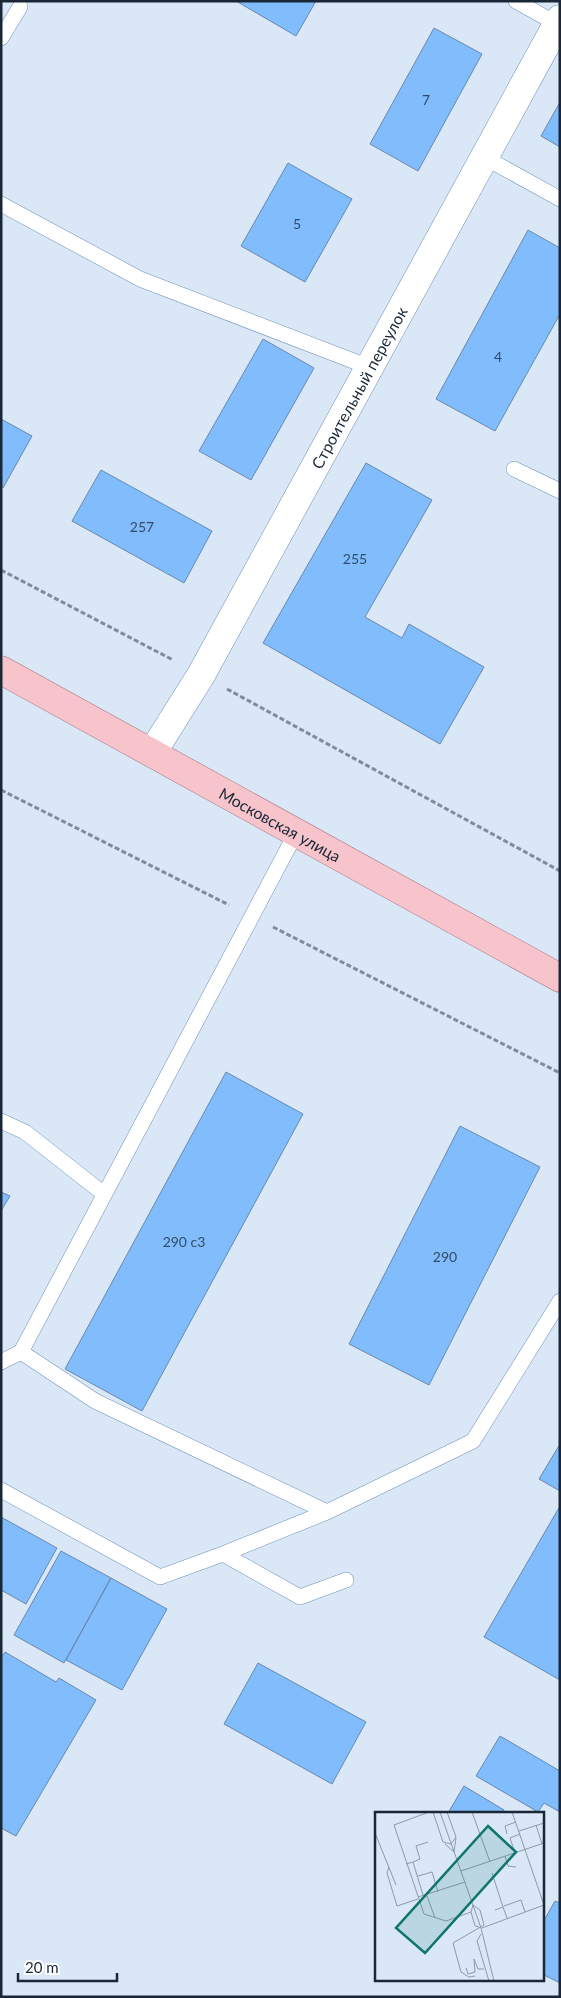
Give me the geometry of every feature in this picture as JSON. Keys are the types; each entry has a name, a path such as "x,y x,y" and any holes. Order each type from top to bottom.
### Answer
{"main road":[{"name":"Московская улица","path":"1,670 560,978"}],"street":[{"name":"Строительный переулок","path":"152,753 201,675 558,22"}],"lane":[{"path":"516,1 558,22"},
{"path":"1,38 20,7"},
{"path":"484,157 560,199"},
{"path":"1,204 140,278 369,368"},
{"path":"514,469 560,491"},
{"path":"1,1362 20,1352 296,833"},
{"path":"1,1120 25,1132 104,1194"},
{"path":"1,1490 160,1577 327,1512 473,1441 560,1301"},
{"path":"20,1352 95,1401 327,1512"},
{"path":"223,1554 300,1597 346,1580"}],"path":[{"path":"1,570 201,675 560,871"},
{"path":"1,790 560,1073"}],"building":[{"path":"236,1 316,1 296,36"},
{"path":"434,28 482,54 418,171 370,144"},
{"path":"560,102 560,147 541,136"},
{"path":"288,163 352,199 305,282 241,246"},
{"path":"528,230 560,248 560,314 495,431 436,399"},
{"path":"263,339 314,368 251,480 199,451"},
{"path":"1,419 32,436 3,488 1,487"},
{"path":"366,463 432,500 365,617 402,638 409,624 484,667 440,744 263,643"},
{"path":"101,470 212,531 184,583 72,521"},
{"path":"226,1072 303,1114 142,1411 65,1369"},
{"path":"460,1126 540,1167 429,1385 349,1344"},
{"path":"1,1192 10,1196 1,1211"},
{"path":"560,1444 560,1491 539,1479"},
{"path":"560,1506 560,1680 484,1637"},
{"path":"1,1517 57,1548 26,1604 1,1590"},
{"path":"61,1551 111,1578 64,1663 14,1635"},
{"path":"111,1578 167,1609 122,1690 66,1660"},
{"path":"5,1652 56,1682 59,1678 96,1700 16,1836 1,1828 1,1658"},
{"path":"258,1663 366,1722 332,1784 224,1724"},
{"path":"500,1736 560,1771 560,1812 544,1803 538,1812 476,1776"},
{"path":"464,1786 504,1810 503,1812 449,1812"},
{"path":"555,1901 560,1903 560,1983 544,1975 544,1920"}]}
